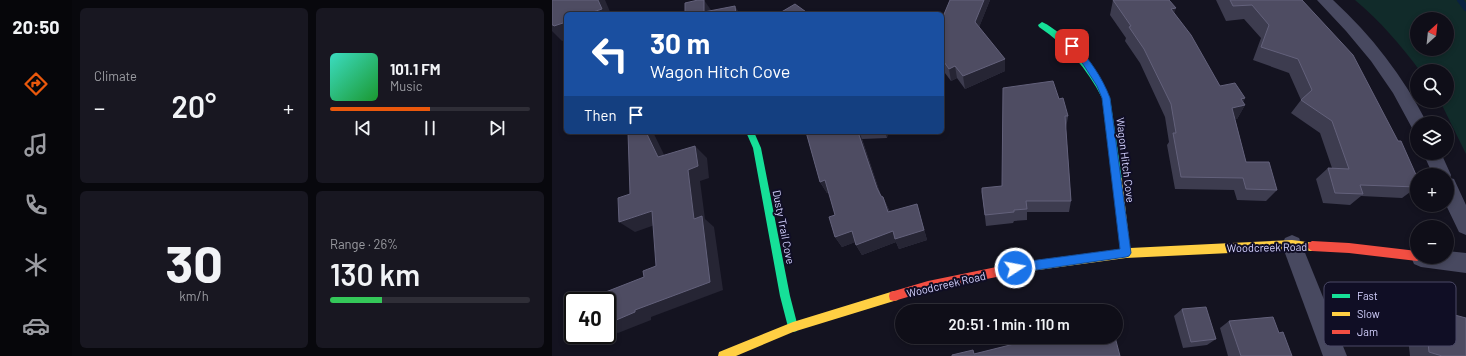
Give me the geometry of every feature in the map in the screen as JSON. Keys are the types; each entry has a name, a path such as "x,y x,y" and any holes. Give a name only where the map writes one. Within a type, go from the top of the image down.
{"street":[{"path":"1324,0 1357,33 1376,55 1415,116"},
{"name":"Wagon Hitch Cove","path":"1042,25 1062,38 1084,59 1101,85 1106,98 1126,253"},
{"name":"Dusty Trail Cove","path":"751,134 756,148 792,327"},
{"path":"1454,200 1466,226"},
{"path":"1292,245 1324,328"},
{"name":"Woodcreek Road","path":"723,356 792,327 928,286 1030,265 1126,253 1292,245 1349,248 1410,255"},
{"path":"1454,261 1466,263"},
{"path":"1331,346 1335,356"}],"green space":[{"path":"1355,0 1466,0 1466,154 1454,130 1454,116 1447,116 1443,108 1454,108 1454,64 1414,64 1373,16"}],"building":[{"path":"552,0 598,0 602,9 593,12 564,12 564,23 554,26 552,25"},
{"path":"704,0 704,12 685,12 685,3"},
{"path":"950,0 984,0 975,22 1005,59 963,76 955,66 949,69 944,62 944,14"},
{"path":"1113,0 1169,0 1176,8 1171,9 1191,35 1220,86 1235,83 1245,98 1241,99 1245,105 1232,108 1246,162 1269,162 1277,190 1246,189 1243,178 1181,177 1173,133 1176,133 1171,104 1144,49 1129,27 1131,26"},
{"path":"1230,0 1302,0 1353,55 1398,141 1401,141 1413,168 1410,168 1410,187 1360,185 1363,194 1335,193 1328,168 1349,169 1332,121 1301,100 1312,90 1298,59 1261,47 1269,25 1252,5 1233,6"},
{"path":"795,4 806,12 781,12"},
{"path":"735,6 736,12 704,12"},
{"path":"1053,81 1059,99 1063,98 1068,116 1065,116 1071,201 1026,201 1027,209 985,215 982,188 1002,186 1003,88"},
{"path":"628,134 647,134 658,157 695,146 698,166 688,170 694,219 702,216 710,282 635,310 635,312 616,320 616,292 606,292 644,277 643,271 656,266 652,211 619,222 618,198 630,194"},
{"path":"807,134 859,134 877,188 883,197 888,212 917,204 924,230 895,239 893,231 856,245 852,231 835,237 829,217 835,215 825,180 820,182"},
{"path":"1206,307 1216,339 1191,342 1182,309"},
{"path":"1456,315 1466,318 1466,356 1442,356 1429,352 1428,346 1456,346"},
{"path":"1273,317 1279,333 1283,332 1292,356 1241,356 1229,321"},
{"path":"1014,344 1117,344 1120,356 952,356 973,350 974,354"}],"waterway":[{"path":"1460,0 1466,8"}],"traffic: fast":[{"path":"1042,25 1053,32 1080,57 1094,76 1106,98 1117,179"},
{"path":"751,134 757,148 785,296 793,327"}],"traffic: slow":[{"path":"1117,179 1126,253"},
{"path":"1016,268 1126,253 1292,245 1312,246"},
{"path":"723,356 793,327 894,296"}],"traffic: jam":[{"path":"1312,246 1349,248 1410,255"},
{"path":"894,296 928,286 1016,268"}],"route":[{"path":"1015,268 1126,253 1106,98 1101,85 1084,59 1072,46"}]}
